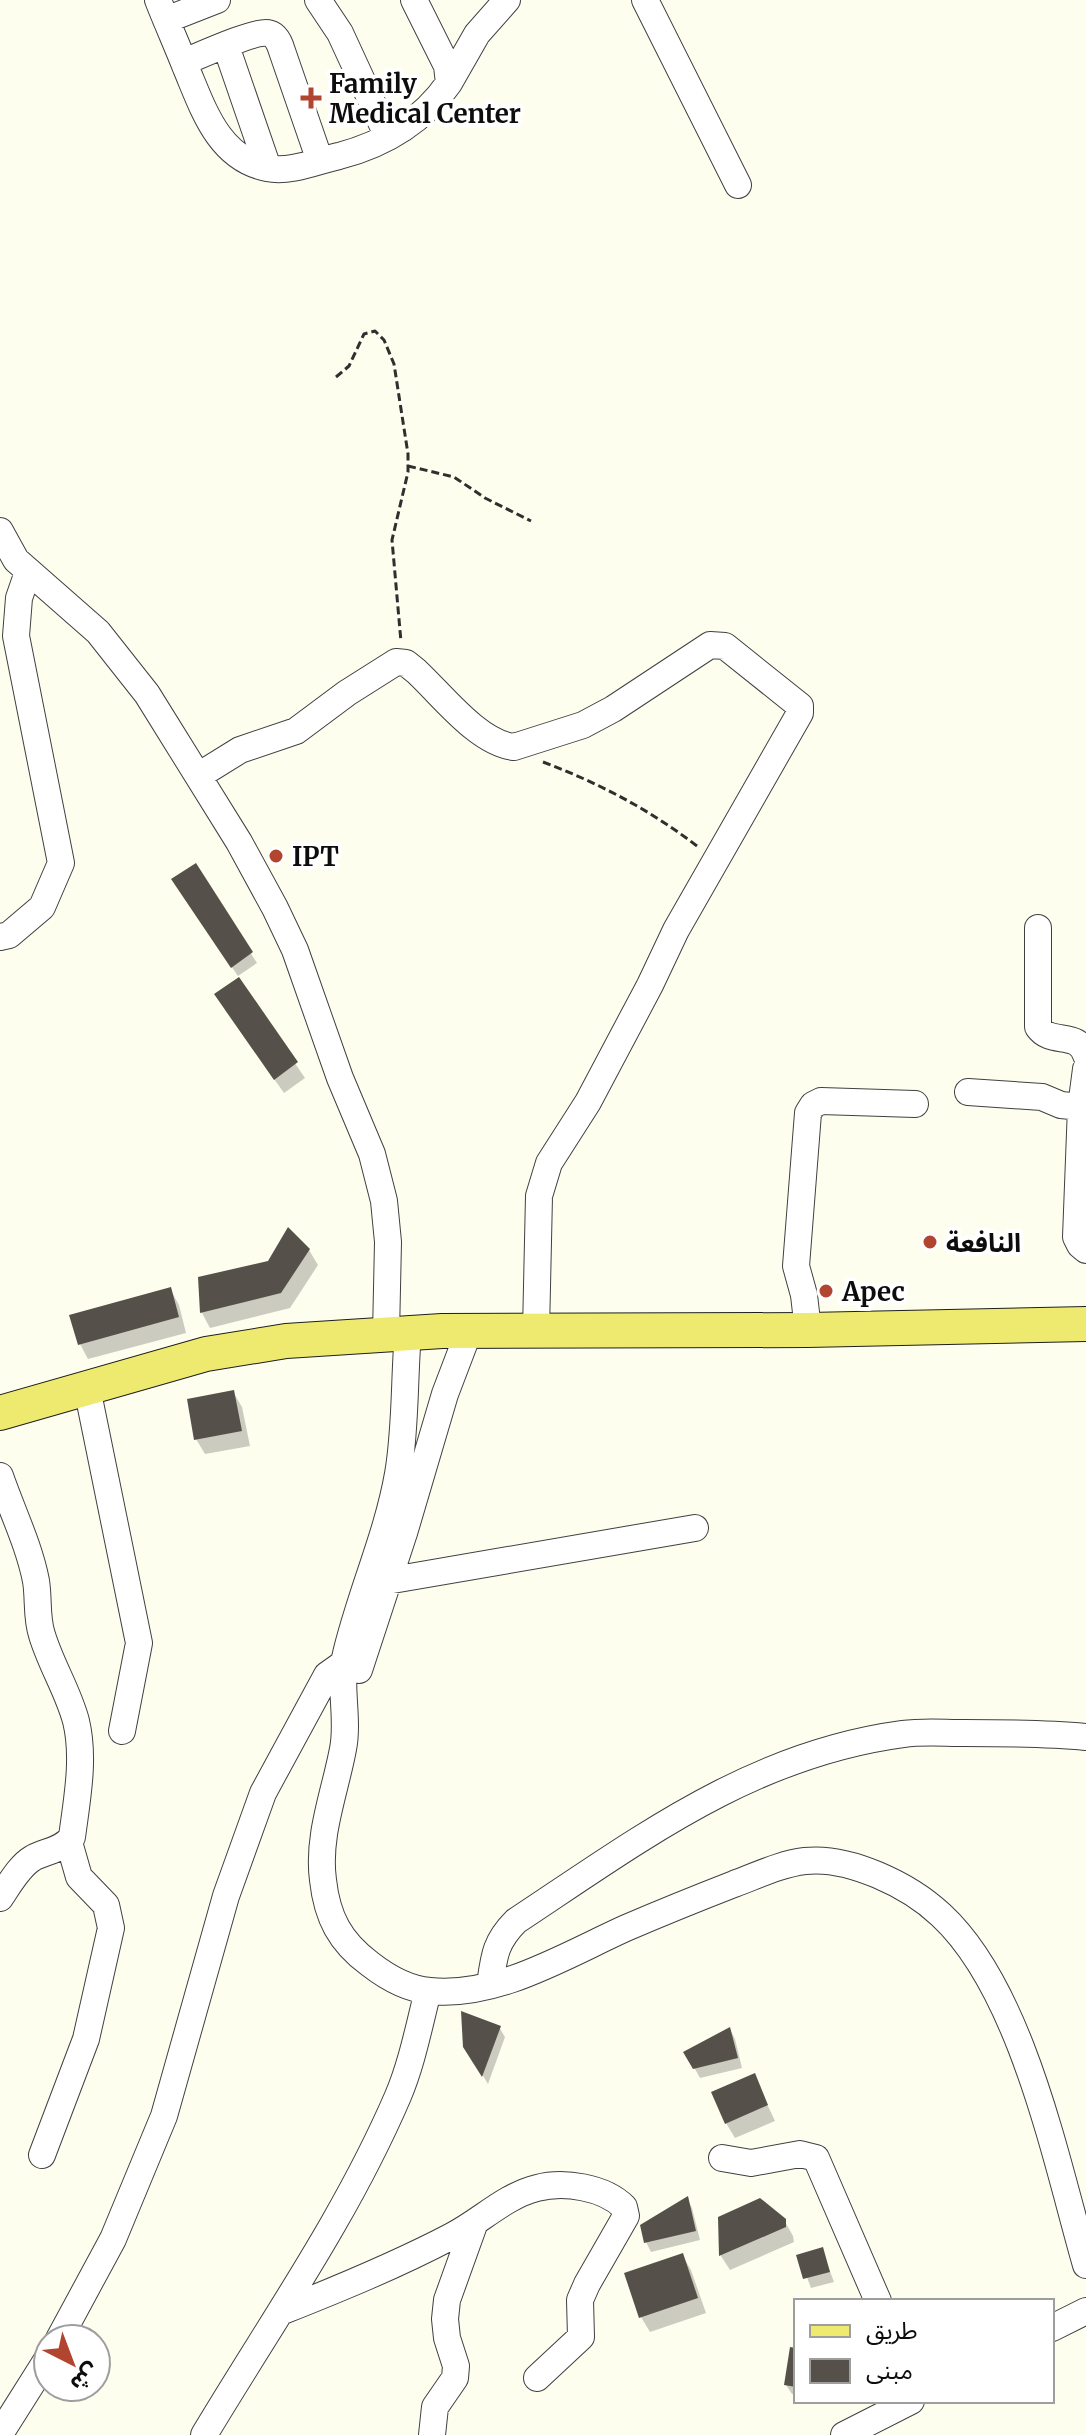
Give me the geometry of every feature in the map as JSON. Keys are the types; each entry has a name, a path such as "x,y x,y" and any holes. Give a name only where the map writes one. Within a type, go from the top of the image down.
{"main road":[{"path":"0,1413 217,1352 286,1341 469,1331 808,1330 1086,1324"}],"street":[{"path":"217,0 162,10 211,126 227,147 247,160 268,168 293,168 357,151 420,118 434,105 449,83 477,34 507,0"},
{"path":"318,0 340,33 388,137"},
{"path":"414,0 447,66 449,83"},
{"path":"645,0 738,185"},
{"path":"184,62 266,32 279,41 320,161"},
{"path":"226,46 268,168"},
{"path":"0,531 16,560 79,614 120,657 153,703 267,892 295,950 340,1078 372,1154 384,1201 397,1333 398,1473 394,1530"},
{"path":"0,937 9,935 42,907 61,863 16,636 19,598 28,572"},
{"path":"198,776 240,750 296,731 396,662 406,663 416,671 485,736 514,747 583,725 613,709 710,645 725,646 796,701 801,710 770,770 676,930 602,1075 543,1176 539,1196 536,1331"},
{"path":"1038,928 1038,1027 1048,1036 1076,1040 1083,1045 1086,1055"},
{"path":"1086,1069 1081,1107 1076,1237 1086,1250"},
{"path":"968,1092 1042,1097 1061,1105 1081,1107"},
{"path":"808,1330 804,1295 796,1266 808,1113 813,1105 821,1101 915,1104"},
{"path":"469,1331 394,1530 352,1665 346,1699 344,1748 327,1817 322,1858 327,1906 336,1929 352,1950 401,1984 428,1991 457,1991 523,1975 699,1898 790,1865 821,1861 891,1881 917,1896 953,1928 967,1944 1003,2002 1031,2077 1086,2265"},
{"path":"87,1388 139,1643 122,1731"},
{"path":"0,1476 36,1582 42,1635 76,1723 80,1744 72,1837 69,1842 31,1859 0,1898"},
{"path":"377,1583 695,1528"},
{"path":"68,2323 113,2239 164,2116 226,1896 263,1793 319,1685 335,1667 352,1665"},
{"path":"490,1985 498,1944 516,1921 657,1827 727,1788 778,1766 821,1751 906,1733 1015,1733 1086,1737"},
{"path":"42,2155 86,2039 111,1928 106,1905 79,1877 69,1842"},
{"path":"204,2435 283,2311 340,2212 399,2095 428,1991"},
{"path":"722,2158 751,2163 800,2154 816,2158 877,2299"},
{"path":"283,2311 375,2275 475,2222 512,2196 559,2184 612,2198 627,2213 580,2300 581,2337 537,2378"},
{"path":"432,2435 435,2407 455,2378 456,2366 446,2329 447,2300 475,2222"},
{"path":"1054,2327 1086,2311"},
{"path":"0,2434 32,2383"},
{"path":"844,2435 907,2403"}],"path":[{"path":"336,377 349,366 364,334 375,331 384,340 394,364 408,466 392,540 401,638 400,662"},
{"path":"408,466 454,477 485,498 531,521"},
{"path":"514,747 579,775 667,822 716,860"}],"building":[{"path":"196,863 253,952 231,968 171,879"},
{"path":"239,977 298,1062 274,1080 214,994"},
{"path":"288,1227 310,1249 281,1293 200,1313 198,1277 268,1261"},
{"path":"171,1287 179,1317 78,1345 69,1315"},
{"path":"234,1390 242,1431 194,1440 187,1399"},
{"path":"461,2011 501,2026 482,2077 463,2047"},
{"path":"730,2027 738,2058 693,2069 683,2052"},
{"path":"755,2073 768,2105 725,2124 711,2092"},
{"path":"688,2196 696,2231 644,2243 640,2225"},
{"path":"760,2198 786,2219 786,2227 719,2256 718,2217"},
{"path":"823,2247 830,2272 803,2279 796,2255"},
{"path":"683,2253 698,2298 639,2318 624,2273"},
{"path":"790,2347 794,2348 794,2387 784,2385"}],"place":[{"name":"Family Medical Center","path":"311,98"},
{"name":"IPT","path":"276,856"},
{"name":"النافعة","path":"930,1242"},
{"name":"Apec","path":"826,1291"}]}
